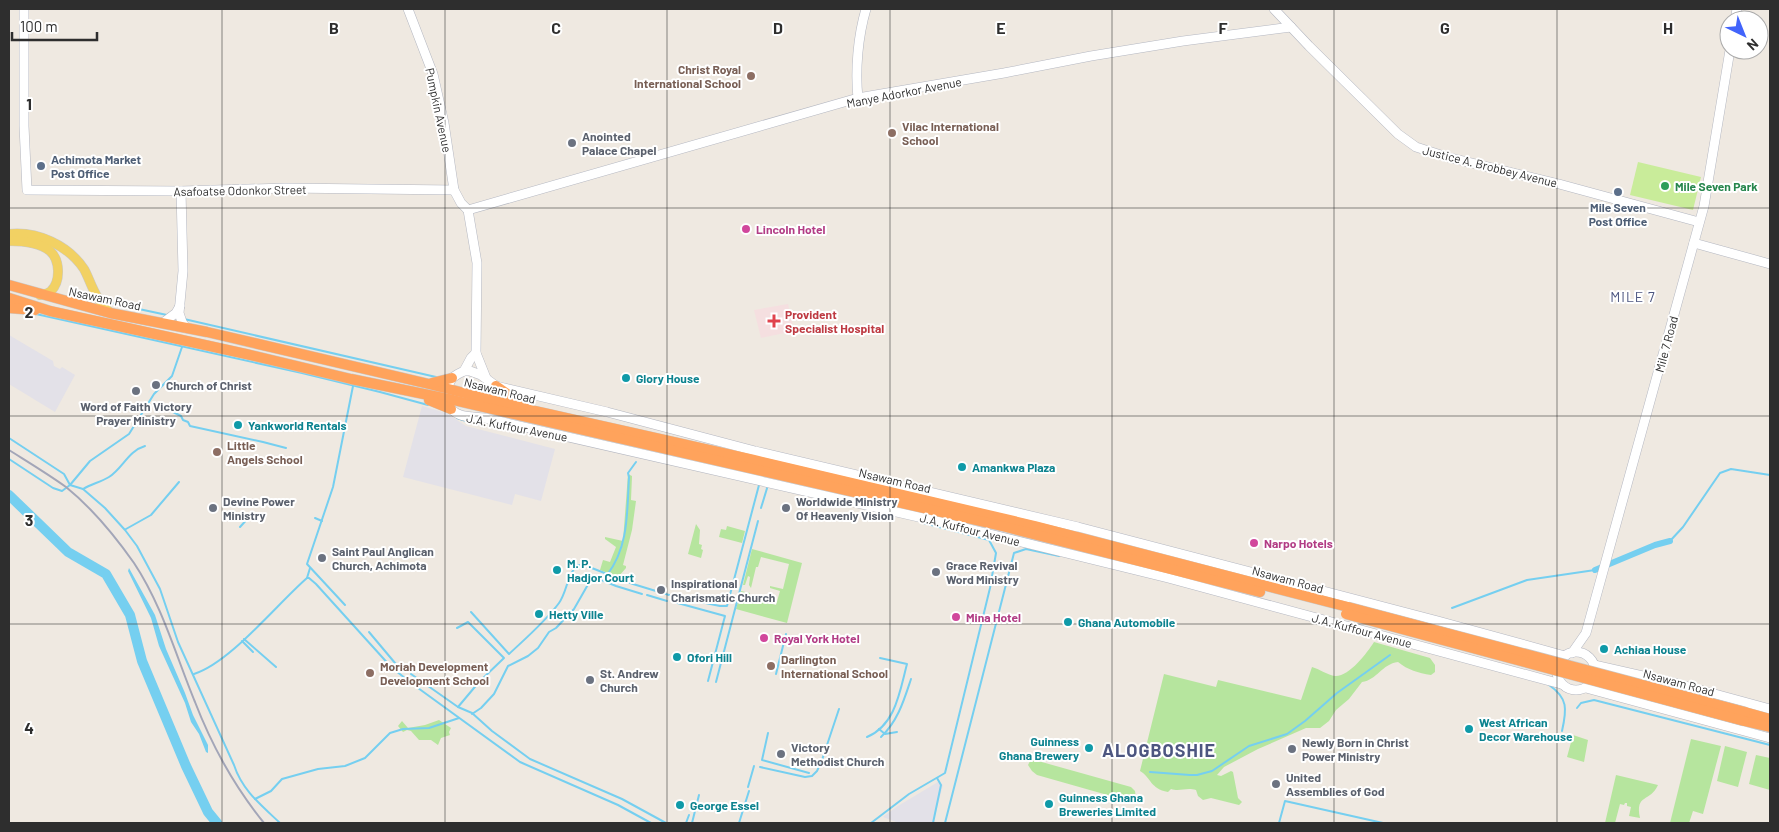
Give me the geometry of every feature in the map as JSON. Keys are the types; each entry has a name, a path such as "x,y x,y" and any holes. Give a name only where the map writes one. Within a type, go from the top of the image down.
{"highway":[{"name":"Nsawam Road","path":"9,285 110,313 164,322 429,384 446,393 1347,611"},
{"name":"Nsawam Road","path":"9,298 50,311 388,387 446,393 535,411 1035,526 1347,611 1573,676 1745,716 1770,718"},
{"path":"9,308 50,311"},
{"path":"429,384 452,378"},
{"path":"496,386 535,411"},
{"path":"388,387 451,409"},
{"name":"Nsawam Road","path":"1745,716 1770,728"}],"main road":[{"path":"9,234 25,234 44,239 70,253 84,270 97,297 110,313"},
{"path":"9,241 34,244 47,249 54,256 58,264 56,284 50,292 40,295"}],"street":[{"name":"Asafoatse Odonkor Street","path":"24,9 24,126 27,190 181,191 285,188 454,190"},
{"name":"Pumpkin Avenue","path":"408,9 433,74 444,123 454,190 461,203 468,210"},
{"path":"858,98 859,39 866,9"},
{"name":"Justice A. Brobbey Avenue","path":"1274,9 1398,134 1416,148 1699,222"},
{"name":"Manye Adorkor Avenue","path":"468,210 858,98 1098,54 1290,27"},
{"name":"Mile 7 Road","path":"1586,634 1704,206 1728,60"},
{"path":"181,191 183,271 180,305 181,317 186,328"},
{"path":"468,210 477,262 476,353 486,378"},
{"path":"1694,243 1770,264"},
{"path":"164,322 176,312 180,305"},
{"path":"446,393 452,378 464,371 476,353"},
{"path":"464,371 476,372 496,386 1078,527 1568,654 1581,652 1588,656 1594,665 1595,674 1592,682 1586,688"},
{"name":"J.A. Kuffour Avenue","path":"446,393 451,409 455,413 466,417 485,418 949,524 1170,579 1561,684"},
{"path":"1586,634 1558,664 1557,674 1561,684 1565,687 1574,690 1586,688 1770,738"},
{"path":"1586,634 1588,656"},
{"path":"1594,665 1678,684 1770,709"}],"shaded area":[{"name":"Provident Specialist Hospital","path":"788,304 794,331 761,338 754,310"},
{"path":"9,335 53,361 54,366 60,369 62,367 75,375 55,412 9,384"},
{"path":"422,406 446,413 466,426 555,449 541,501 515,494 512,505 403,477"},
{"path":"938,782 943,785 933,823 899,823 883,817 898,806"}],"green space":[{"name":"Mile Seven Park","path":"1638,162 1701,177 1693,210 1630,195"},
{"path":"628,474 632,476 631,500 636,501 632,530 623,565 626,568 618,577 600,570 603,560 610,562 616,547 605,537 623,541"},
{"path":"696,524 700,530 699,544 702,545 701,549 703,550 701,558 688,554"},
{"path":"727,526 745,531 742,543 719,537 721,529 726,530"},
{"path":"752,549 802,563 787,623 736,609 741,591 750,593 749,598 776,605 780,591 770,588 770,586 783,589 789,564 761,557 758,567 756,567 751,588 749,585 750,577 748,576 745,585 743,585"},
{"path":"1374,642 1430,658 1435,665 1435,672 1431,675 1426,674 1409,669 1398,662 1392,663 1372,678 1362,682 1349,699 1336,710 1329,721 1320,728 1306,728 1258,749 1224,767 1217,775 1221,776 1231,771 1233,772 1238,798 1242,802 1239,805 1211,798 1203,800 1198,796 1196,790 1192,789 1171,789 1168,792 1162,790 1154,786 1140,771 1164,674 1216,687 1218,680 1301,700 1312,667 1335,676 1346,673 1357,664"},
{"path":"439,720 451,728 450,735 441,738 438,745 431,740 419,740 411,731 403,732 398,726 402,721 408,728"},
{"path":"1573,735 1588,740 1584,762 1567,757"},
{"path":"1691,739 1721,746 1703,814 1693,811 1689,823 1670,823"},
{"path":"1725,746 1747,752 1738,787 1717,781"},
{"path":"1756,755 1770,758 1770,790 1749,784"},
{"path":"1031,759 1131,787 1135,791 1136,799 1132,802 1037,775 1028,765"},
{"path":"1616,775 1658,785 1655,791 1641,801 1640,818 1629,816 1631,807 1625,803 1624,805 1620,804 1615,823 1605,823"}],"water":[{"path":"129,568 155,615 166,649 193,715 208,745 208,753 191,722 185,703 159,646 151,618 128,571"}],"waterway":[{"path":"106,302 167,315"},
{"path":"36,314 302,373 428,405"},
{"path":"184,319 436,377"},
{"path":"9,438 64,474 70,485 90,461 129,434 154,394 172,376 182,347"},
{"path":"345,605 307,564 333,487 353,386"},
{"path":"173,412 181,416 190,426 286,448"},
{"path":"457,418 469,422 474,421"},
{"path":"83,489 109,477 134,452 145,446"},
{"path":"9,459 53,488 62,491 70,485 83,489 105,508 137,546 160,589 178,642 237,774 253,797 280,823"},
{"path":"607,575 614,564 623,541 627,516 628,473 636,462"},
{"path":"1670,541 1683,527 1720,473 1731,469 1770,475"},
{"path":"126,529 151,515 179,482"},
{"path":"676,597 727,606 759,485"},
{"path":"761,508 768,485"},
{"path":"9,495 68,552 106,574 130,615 142,661 186,766 208,812 217,823"},
{"path":"240,527 250,516 256,521"},
{"path":"315,518 322,521"},
{"path":"716,682 758,521"},
{"path":"871,823 909,794 945,773 990,588 996,553 989,540 920,522"},
{"path":"1595,570 1655,545 1670,541"},
{"path":"945,823 1014,553 1026,549 1059,556"},
{"path":"471,612 509,654 554,610 564,594 571,574 577,565 584,565 633,584 669,595"},
{"path":"194,674 208,668 223,658 253,632 307,578 310,568"},
{"path":"1452,608 1527,580 1595,570"},
{"path":"307,578 316,584 392,668 520,762 618,805 651,823"},
{"path":"472,714 481,708 494,694 508,666 528,656 538,648 549,632 556,628 574,609 590,581 599,578"},
{"path":"599,579 642,594"},
{"path":"647,595 667,601"},
{"path":"674,602 725,616 708,681"},
{"path":"411,674 458,707 479,682 504,658 468,622 457,628"},
{"path":"369,632 395,663 406,671"},
{"path":"776,674 786,634"},
{"path":"244,639 276,667"},
{"path":"242,641 253,652"},
{"path":"1150,772 1197,775 1212,771 1249,746 1287,734 1337,693 1390,655"},
{"path":"867,737 877,731 891,715 899,695 907,664 880,658"},
{"path":"881,737 896,717 911,679"},
{"path":"1549,685 1560,695 1565,705 1562,731"},
{"path":"1577,708 1581,703 1594,700 1770,745"},
{"path":"458,707 472,713 492,731 530,759 622,799 666,823"},
{"path":"760,767 805,777 812,776 817,771 822,760 839,709"},
{"path":"255,799 271,791 282,779 318,769 345,766 365,758 390,733 403,729 429,728 459,718"},
{"path":"879,729 885,734 897,732"},
{"path":"768,733 762,760 809,773"},
{"path":"748,787 754,766"},
{"path":"933,823 941,785 937,778"},
{"path":"739,823 749,791"},
{"path":"692,823 699,795"},
{"path":"1279,823 1285,801 1383,823"},
{"path":"686,823 689,815"}],"railway":[{"path":"9,450 52,477 76,495 103,523 134,563 161,613 216,750 233,780 264,823"}],"place":[{"name":"Christ Royal International School","path":"751,76"},
{"name":"Vilac International School","path":"892,133"},
{"name":"Anointed Palace Chapel","path":"572,143"},
{"name":"Achimota Market Post Office","path":"41,166"},
{"name":"Mile Seven Park","path":"1665,186"},
{"name":"Mile Seven Post Office","path":"1618,192"},
{"name":"Lincoln Hotel","path":"746,229"},
{"name":"Provident Specialist Hospital","path":"774,321"},
{"name":"Glory House","path":"626,378"},
{"name":"Church of Christ","path":"156,385"},
{"name":"Word of Faith Victory Prayer Ministry","path":"136,391"},
{"name":"Yankworld Rentals","path":"238,425"},
{"name":"Little Angels School","path":"217,452"},
{"name":"Amankwa Plaza","path":"962,467"},
{"name":"Devine Power Ministry","path":"213,508"},
{"name":"Worldwide Ministry Of Heavenly Vision","path":"786,508"},
{"name":"Narpo Hotels","path":"1254,543"},
{"name":"Saint Paul Anglican Church, Achimota","path":"322,558"},
{"name":"M. P. Hadjor Court","path":"557,570"},
{"name":"Grace Revival Word Ministry","path":"936,572"},
{"name":"Inspirational Charismatic Church","path":"661,590"},
{"name":"Hetty Ville","path":"539,614"},
{"name":"Mina Hotel","path":"956,617"},
{"name":"Ghana Automobile","path":"1068,622"},
{"name":"Royal York Hotel","path":"764,638"},
{"name":"Achiaa House","path":"1604,649"},
{"name":"Ofori Hill","path":"677,657"},
{"name":"Darlington International School","path":"771,666"},
{"name":"Moriah Development Development School","path":"370,673"},
{"name":"St. Andrew Church","path":"590,680"},
{"name":"West African Decor Warehouse","path":"1469,729"},
{"name":"Guinness Ghana Brewery","path":"1089,748"},
{"name":"Newly Born in Christ Power Ministry","path":"1292,749"},
{"name":"Victory Methodist Church","path":"781,754"},
{"name":"United Assemblies of God","path":"1276,784"},
{"name":"Guinness Ghana Breweries Limited","path":"1049,804"},
{"name":"George Essel","path":"680,805"}],"district":[{"name":"MILE 7","path":"1633,296"},
{"name":"ALOGBOSHIE","path":"1159,750"}]}
